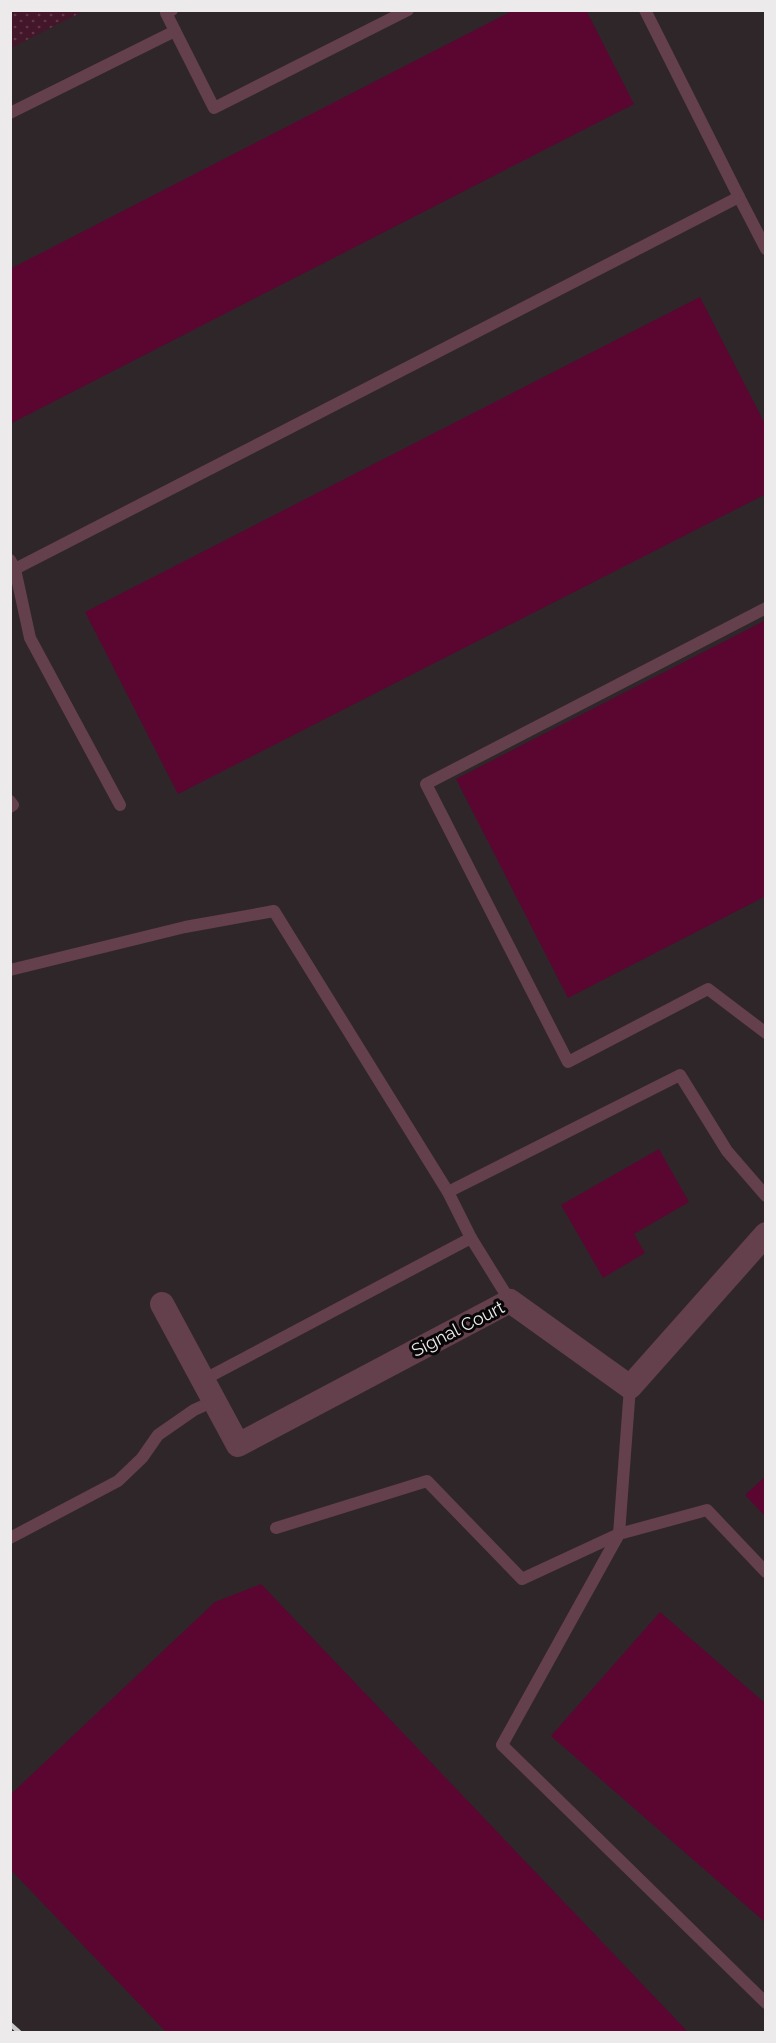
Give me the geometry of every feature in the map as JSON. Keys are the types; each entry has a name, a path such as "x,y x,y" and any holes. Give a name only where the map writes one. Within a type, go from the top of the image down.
{"street":[{"path":"630,1387 765,1234"},
{"name":"Signal Court","path":"162,1304 238,1445 510,1301 630,1387"}],"lane":[{"path":"172,10 166,13 214,108 408,10"},
{"path":"645,10 765,249"},
{"path":"10,113 175,31"},
{"path":"120,805 30,638 13,564 739,197"},
{"path":"765,608 426,784 568,1062 708,989 765,1034"},
{"path":"10,801 13,806 10,807"},
{"path":"10,970 185,927 274,911 448,1192 471,1238 510,1301"},
{"path":"448,1192 680,1075 727,1150 765,1196"},
{"path":"10,1538 118,1481 142,1458 158,1435 194,1410 209,1391 471,1238"},
{"path":"630,1387 619,1534 502,1745 765,2003"},
{"path":"276,1528 427,1481 522,1579 619,1534 707,1510 765,1572"}],"shaded area":[{"path":"11,10 84,10 84,11 11,48"},
{"path":"11,11 765,11 765,2032 11,2032"}],"building":[{"path":"514,10 586,10 634,104 10,424 10,269"},
{"path":"700,297 766,426 766,494 178,794 85,612"},
{"path":"766,620 766,896 568,998 456,779"},
{"path":"659,1149 689,1202 634,1234 645,1253 603,1278 561,1205"},
{"path":"766,1476 766,1517 745,1495"},
{"path":"261,1584 688,2032 166,2032 10,1869 10,1795 215,1602"},
{"path":"660,1612 766,1704 766,1923 551,1736"}],"railway":[{"path":"10,2024 19,2032"}]}
